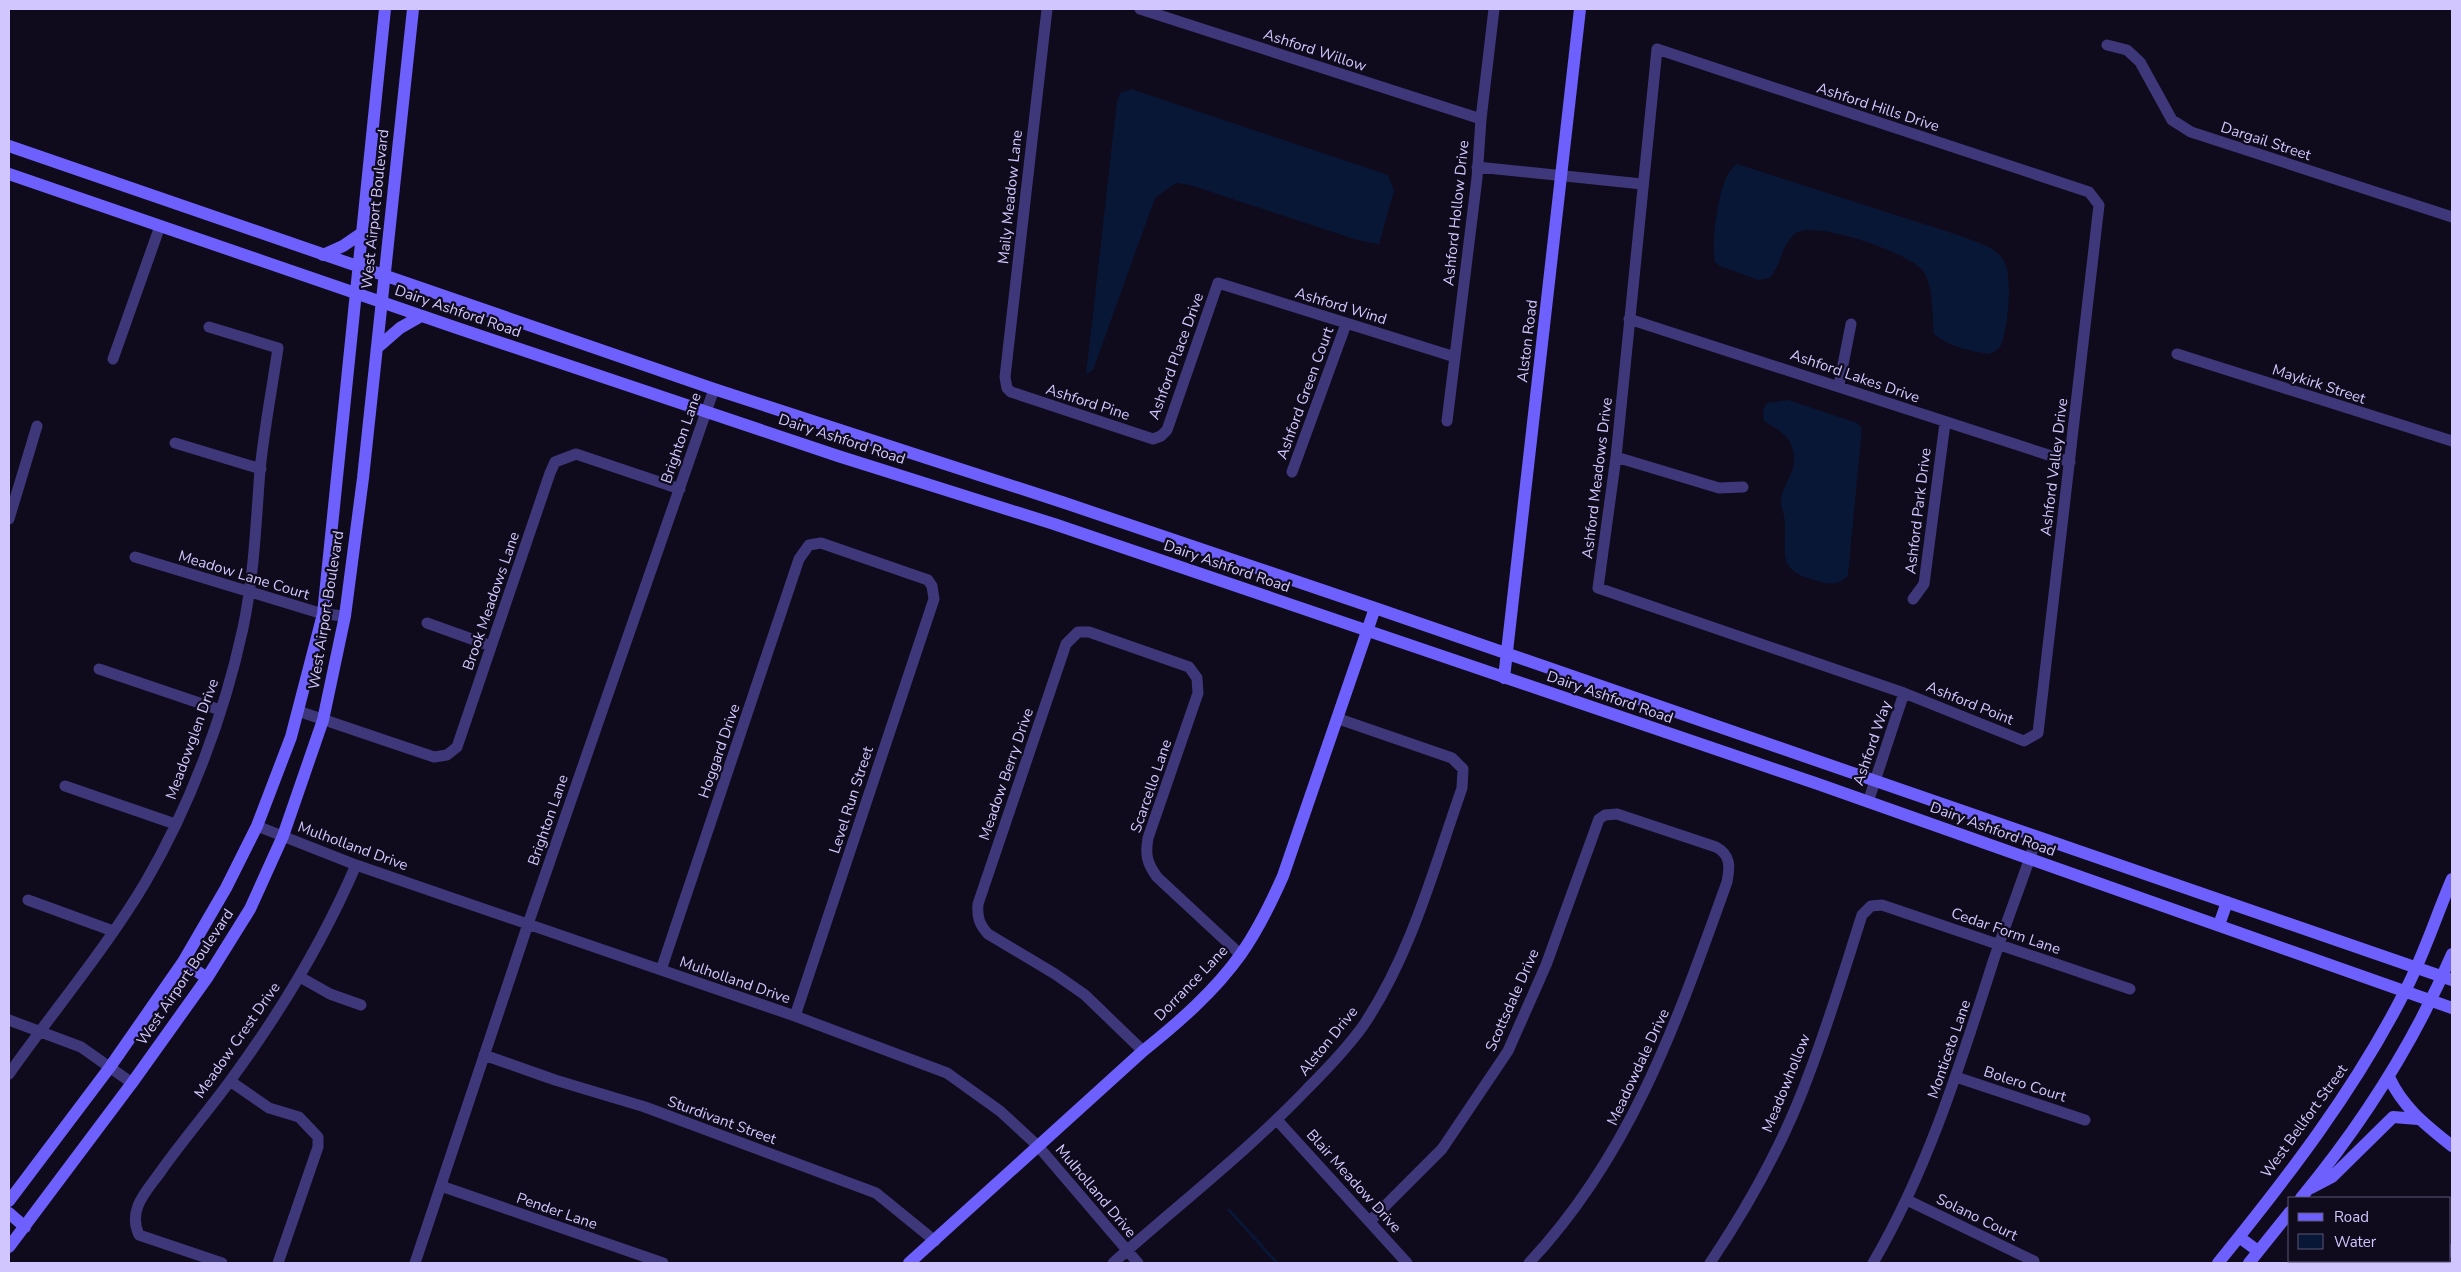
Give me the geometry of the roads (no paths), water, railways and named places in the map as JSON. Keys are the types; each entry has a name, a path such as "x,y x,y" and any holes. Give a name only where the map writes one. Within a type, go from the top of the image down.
{"main road":[{"name":"West Airport Boulevard","path":"9,1201 110,1066 183,962 226,888 256,826 279,772 298,711 323,614 385,9"},
{"name":"West Airport Boulevard","path":"9,1247 132,1083 207,978 250,909 283,836 323,720 345,616 377,348 413,9"},
{"name":"Alston Road","path":"1504,678 1580,9"},
{"name":"Dairy Ashford Road","path":"9,146 714,389 1062,502 1507,653 2447,978"},
{"name":"Dairy Ashford Road","path":"9,174 706,412 1054,524 1368,631 1868,802 2452,1008"},
{"path":"323,255 343,246 362,233"},
{"path":"377,348 400,328 421,316"},
{"path":"1054,524 1062,502"},
{"name":"Dorrance Lane","path":"909,1263 1143,1051 1172,1028 1216,984 1241,955 1270,906 1284,876 1339,719 1375,608"},
{"name":"West Bellfort Street","path":"2218,1263 2322,1128 2364,1065 2405,991 2452,879"},
{"path":"2219,925 2227,902"},
{"path":"2305,1194 2390,1078 2431,1001 2447,978 2452,954"},
{"path":"183,962 207,978"},
{"path":"2390,1078 2397,1094 2418,1119 2452,1146"},
{"path":"2305,1194 2332,1177 2393,1116 2418,1119"},
{"path":"9,1213 25,1227"},
{"path":"2249,1263 2288,1214"},
{"path":"2239,1237 2258,1251"}],"street":[{"name":"Maily Meadow Lane","path":"1007,388 1006,368 1047,9"},
{"name":"Ashford Willow","path":"1140,9 1481,119"},
{"name":"Ashford Hollow Drive","path":"1448,421 1478,167 1481,119 1494,9"},
{"name":"Dargail Street","path":"2107,45 2127,50 2140,62 2172,120 2191,132 2452,217"},
{"name":"Ashford Meadows Drive","path":"1657,49 1616,457 1598,588 1904,693"},
{"name":"Ashford Hills Drive","path":"1657,49 2089,192"},
{"path":"1478,167 1642,184"},
{"name":"Ashford Valley Drive","path":"2024,741 2038,733 2099,205 2089,192"},
{"path":"113,359 160,226"},
{"name":"Ashford Wind","path":"1218,283 1455,357"},
{"name":"Ashford Place Drive","path":"1160,436 1167,430 1218,283"},
{"name":"Ashford Lakes Drive","path":"1629,319 1839,385 1945,423 2070,462"},
{"name":"Ashford Green Court","path":"1292,472 1346,324"},
{"path":"1839,385 1851,324"},
{"name":"Meadowglen Drive","path":"9,1074 39,1031 81,977 145,883 175,824 200,767 235,663 249,592 261,469 278,348 209,327"},
{"name":"Maykirk Street","path":"2177,354 2452,441"},
{"name":"Ashford Pine","path":"1007,388 1011,392 1153,439 1160,436"},
{"name":"Brighton Lane","path":"415,1263 528,924 714,389"},
{"name":"Ashford Park Drive","path":"1913,599 1924,584 1945,423"},
{"path":"9,519 37,426"},
{"path":"175,443 261,469"},
{"name":"Brook Meadows Lane","path":"323,720 434,757 447,755 458,747 555,462 576,454 680,489"},
{"path":"1616,457 1719,488 1743,487"},
{"name":"Hoggard Drive","path":"661,970 799,559 809,545 821,543 928,580 933,593"},
{"name":"Meadow Lane Court","path":"136,557 323,614 345,616"},
{"name":"Level Run Street","path":"796,1016 934,599 933,593"},
{"path":"427,623 491,646"},
{"name":"Meadow Berry Drive","path":"1143,1051 1085,995 1056,974 988,934 980,925 977,914 978,904 1066,644 1073,635 1078,632 1089,632 1189,667 1198,678"},
{"path":"99,669 220,710"},
{"name":"Scarcello Lane","path":"1198,678 1198,693 1148,838 1145,853 1147,864 1156,877 1241,955"},
{"name":"Ashford Point","path":"1904,693 2024,741"},
{"name":"Ashford Way","path":"1868,802 1904,693"},
{"path":"298,711 323,720"},
{"name":"Alston Drive","path":"1113,1263 1278,1120 1333,1062 1363,1025 1390,978 1412,932 1462,788 1463,768 1459,762 1452,758 1339,719"},
{"path":"65,786 175,824"},
{"name":"Scottsdale Drive","path":"1370,1221 1442,1149 1508,1051 1546,965 1600,819 1605,815 1617,814 1716,847 1724,852 1729,860"},
{"name":"Mulholland Drive","path":"256,826 356,865 796,1016 947,1073 1000,1111 1038,1146 1138,1263"},
{"name":"Monticeto Lane","path":"1873,1263 1907,1200 1956,1077 2037,837"},
{"name":"Meadowdale Drive","path":"1529,1263 1573,1210 1626,1129 1641,1102 1681,1010 1727,882 1729,860"},
{"name":"Meadow Crest Drive","path":"222,1263 139,1234 135,1226 137,1206 191,1129 230,1081 300,977 338,907 356,865"},
{"path":"28,900 113,931"},
{"name":"Cedar Form Lane","path":"1871,906 1882,905 2130,989"},
{"name":"Meadowhollow","path":"1710,1263 1757,1185 1791,1117 1809,1074 1862,915 1871,906"},
{"path":"300,977 330,994 362,1005"},
{"path":"9,1020 81,1047 132,1083"},
{"name":"Sturdivant Street","path":"484,1055 555,1080 645,1107 876,1193 935,1241"},
{"name":"Bolero Court","path":"1956,1077 2085,1120"},
{"path":"230,1081 270,1108 299,1117 313,1130 318,1138 318,1147 278,1263"},
{"name":"Blair Meadow Drive","path":"1278,1120 1408,1263"},
{"name":"Pender Lane","path":"441,1186 663,1263"},
{"name":"Solano Court","path":"1907,1200 2034,1261"}],"water":[{"path":"1131,89 1388,175 1394,191 1379,244 1357,240 1190,185 1176,183 1155,198 1093,370 1086,375 1117,101 1120,93"},
{"path":"1737,164 1958,235 1996,251 2004,261 2007,269 2009,290 2006,327 2000,347 1989,354 1960,348 1934,334 1931,293 1923,271 1900,256 1862,240 1822,231 1806,230 1796,233 1787,243 1776,268 1769,278 1758,280 1720,266 1715,262 1714,252 1717,209 1725,181 1730,170"},
{"path":"1788,400 1857,423 1862,428 1848,575 1836,583 1825,583 1797,574 1787,563 1785,556 1785,521 1781,501 1793,468 1793,450 1784,435 1764,421 1763,410 1767,403"}],"waterway":[{"path":"1229,1210 1277,1263"}]}
